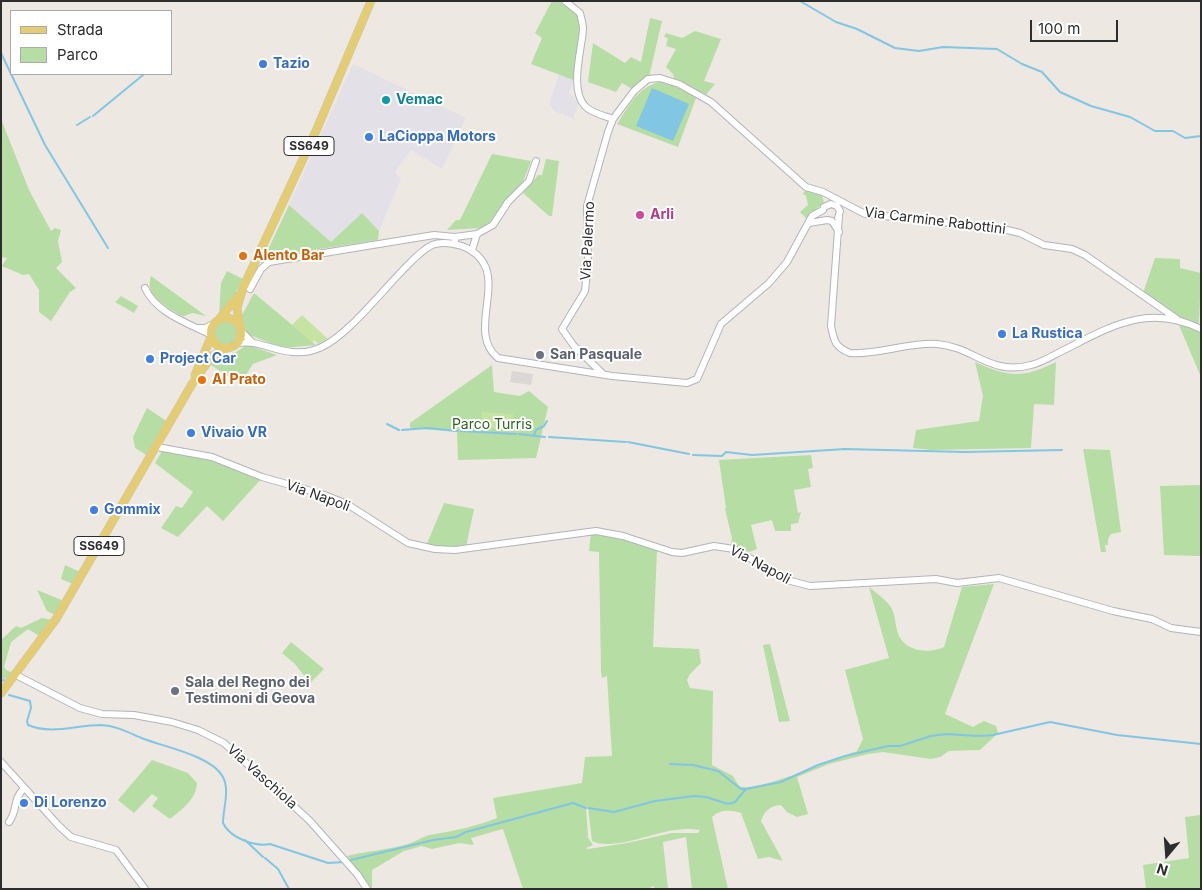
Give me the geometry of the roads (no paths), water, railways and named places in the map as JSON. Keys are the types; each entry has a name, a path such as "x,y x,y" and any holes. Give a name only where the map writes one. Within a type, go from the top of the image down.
{"main road":[{"name":"SS649","path":"1,693 56,619 192,384 213,354 235,344 240,338 237,308 316,131 371,1"},
{"name":"SS649","path":"192,384 217,321 247,288"},
{"path":"217,321 229,318 240,329"},
{"path":"211,336 217,345 227,348"}],"street":[{"path":"565,1 580,14 583,28 577,83 580,100 586,108 614,119"},
{"name":"Via Palermo","path":"602,374 574,346 562,329 585,290 588,263 587,206 598,175 603,147 614,119 639,86 655,78 666,79 711,102 806,187 823,192"},
{"path":"240,329 247,339 274,350 295,352 316,350 328,344 348,327 419,253 437,244 478,234 493,225 505,206 529,181 536,161"},
{"path":"823,192 824,208 829,220 840,233"},
{"name":"Via Carmine Rabottini","path":"823,192 849,207 871,215 998,228 1020,233 1044,245 1072,250 1086,255 1177,319"},
{"path":"247,288 269,262 424,237 455,240 472,250 486,269 488,279 485,335 491,353 506,360 660,382 687,383 695,381 721,324 769,283 787,262 812,216 829,204 835,204 840,215 840,233 832,326 834,342 838,348 850,353 936,344 968,352 1001,368 1020,368 1034,365 1120,323 1149,317 1177,319 1201,328"},
{"path":"809,223 829,220 840,215 849,207"},
{"path":"472,250 478,234"},
{"path":"145,288 154,301 193,327 211,336"},
{"path":"193,327 205,328 217,321"},
{"path":"235,344 248,342 260,345"},
{"name":"Via Napoli","path":"157,447 212,457 262,477 322,494 347,504 408,543 435,550 456,550 582,532 607,532 672,552 682,553 714,546 734,548 787,580 804,586 837,586 936,579 957,583 999,578 1113,611 1152,619 1170,628 1201,632"},
{"name":"Via Vaschiola","path":"16,675 80,708 102,714 134,715 172,722 198,730 224,743 309,820 358,874 367,889"},
{"path":"1,762 71,837 116,850 145,889"},
{"path":"9,822 16,813 16,798 24,788"}],"water":[{"path":"652,88 689,104 673,141 636,126"}],"waterway":[{"path":"800,1 836,22 857,29 895,48 919,51 943,47 997,49 1022,64 1042,72 1060,92 1091,106 1130,117 1155,131 1173,131 1185,138 1201,136"},
{"path":"1,53 10,72"},
{"path":"12,75 45,145 108,248"},
{"path":"93,116 143,75"},
{"path":"77,125 90,117"},
{"path":"534,435 536,430 544,426 547,421"},
{"path":"387,424 399,430"},
{"path":"402,430 427,428 458,431"},
{"path":"461,431 516,434"},
{"path":"519,434 545,437"},
{"path":"549,437 626,442"},
{"path":"628,442 689,454"},
{"path":"693,455 722,456 726,452 752,455 845,449 964,452 1062,450"},
{"path":"9,695 30,701 31,708 27,721 28,725 37,728 55,729 92,725 118,728 199,758 209,763 223,777 226,788 223,823 231,833 250,843 270,844 328,863 345,862"},
{"path":"588,808 614,812 655,801 694,796 706,797 728,804 735,802 746,789 781,782 818,765 845,756 888,746 900,746 931,736 946,734 993,735 1050,722 1117,735 1201,744"},
{"path":"670,764 693,765 718,771 741,789 745,789"},
{"path":"351,860 433,840 456,837 466,832 573,803 586,808"},
{"path":"245,840 263,857"},
{"path":"265,858 278,869 289,889"}],"place":[{"name":"Tazio","path":"263,64"},
{"name":"Vemac","path":"386,100"},
{"name":"LaCioppa Motors","path":"369,137"},
{"name":"Arli","path":"640,215"},
{"name":"Alento Bar","path":"243,256"},
{"name":"La Rustica","path":"1002,334"},
{"name":"San Pasquale","path":"540,355"},
{"name":"Project Car","path":"150,359"},
{"name":"Al Prato","path":"202,380"},
{"name":"Vivaio VR","path":"191,433"},
{"name":"Gommix","path":"94,510"},
{"name":"Sala del Regno dei Testimoni di Geova","path":"175,691"},
{"name":"Di Lorenzo","path":"24,803"}],"park label":[{"name":"Parco Turris","path":"492,425"}]}
